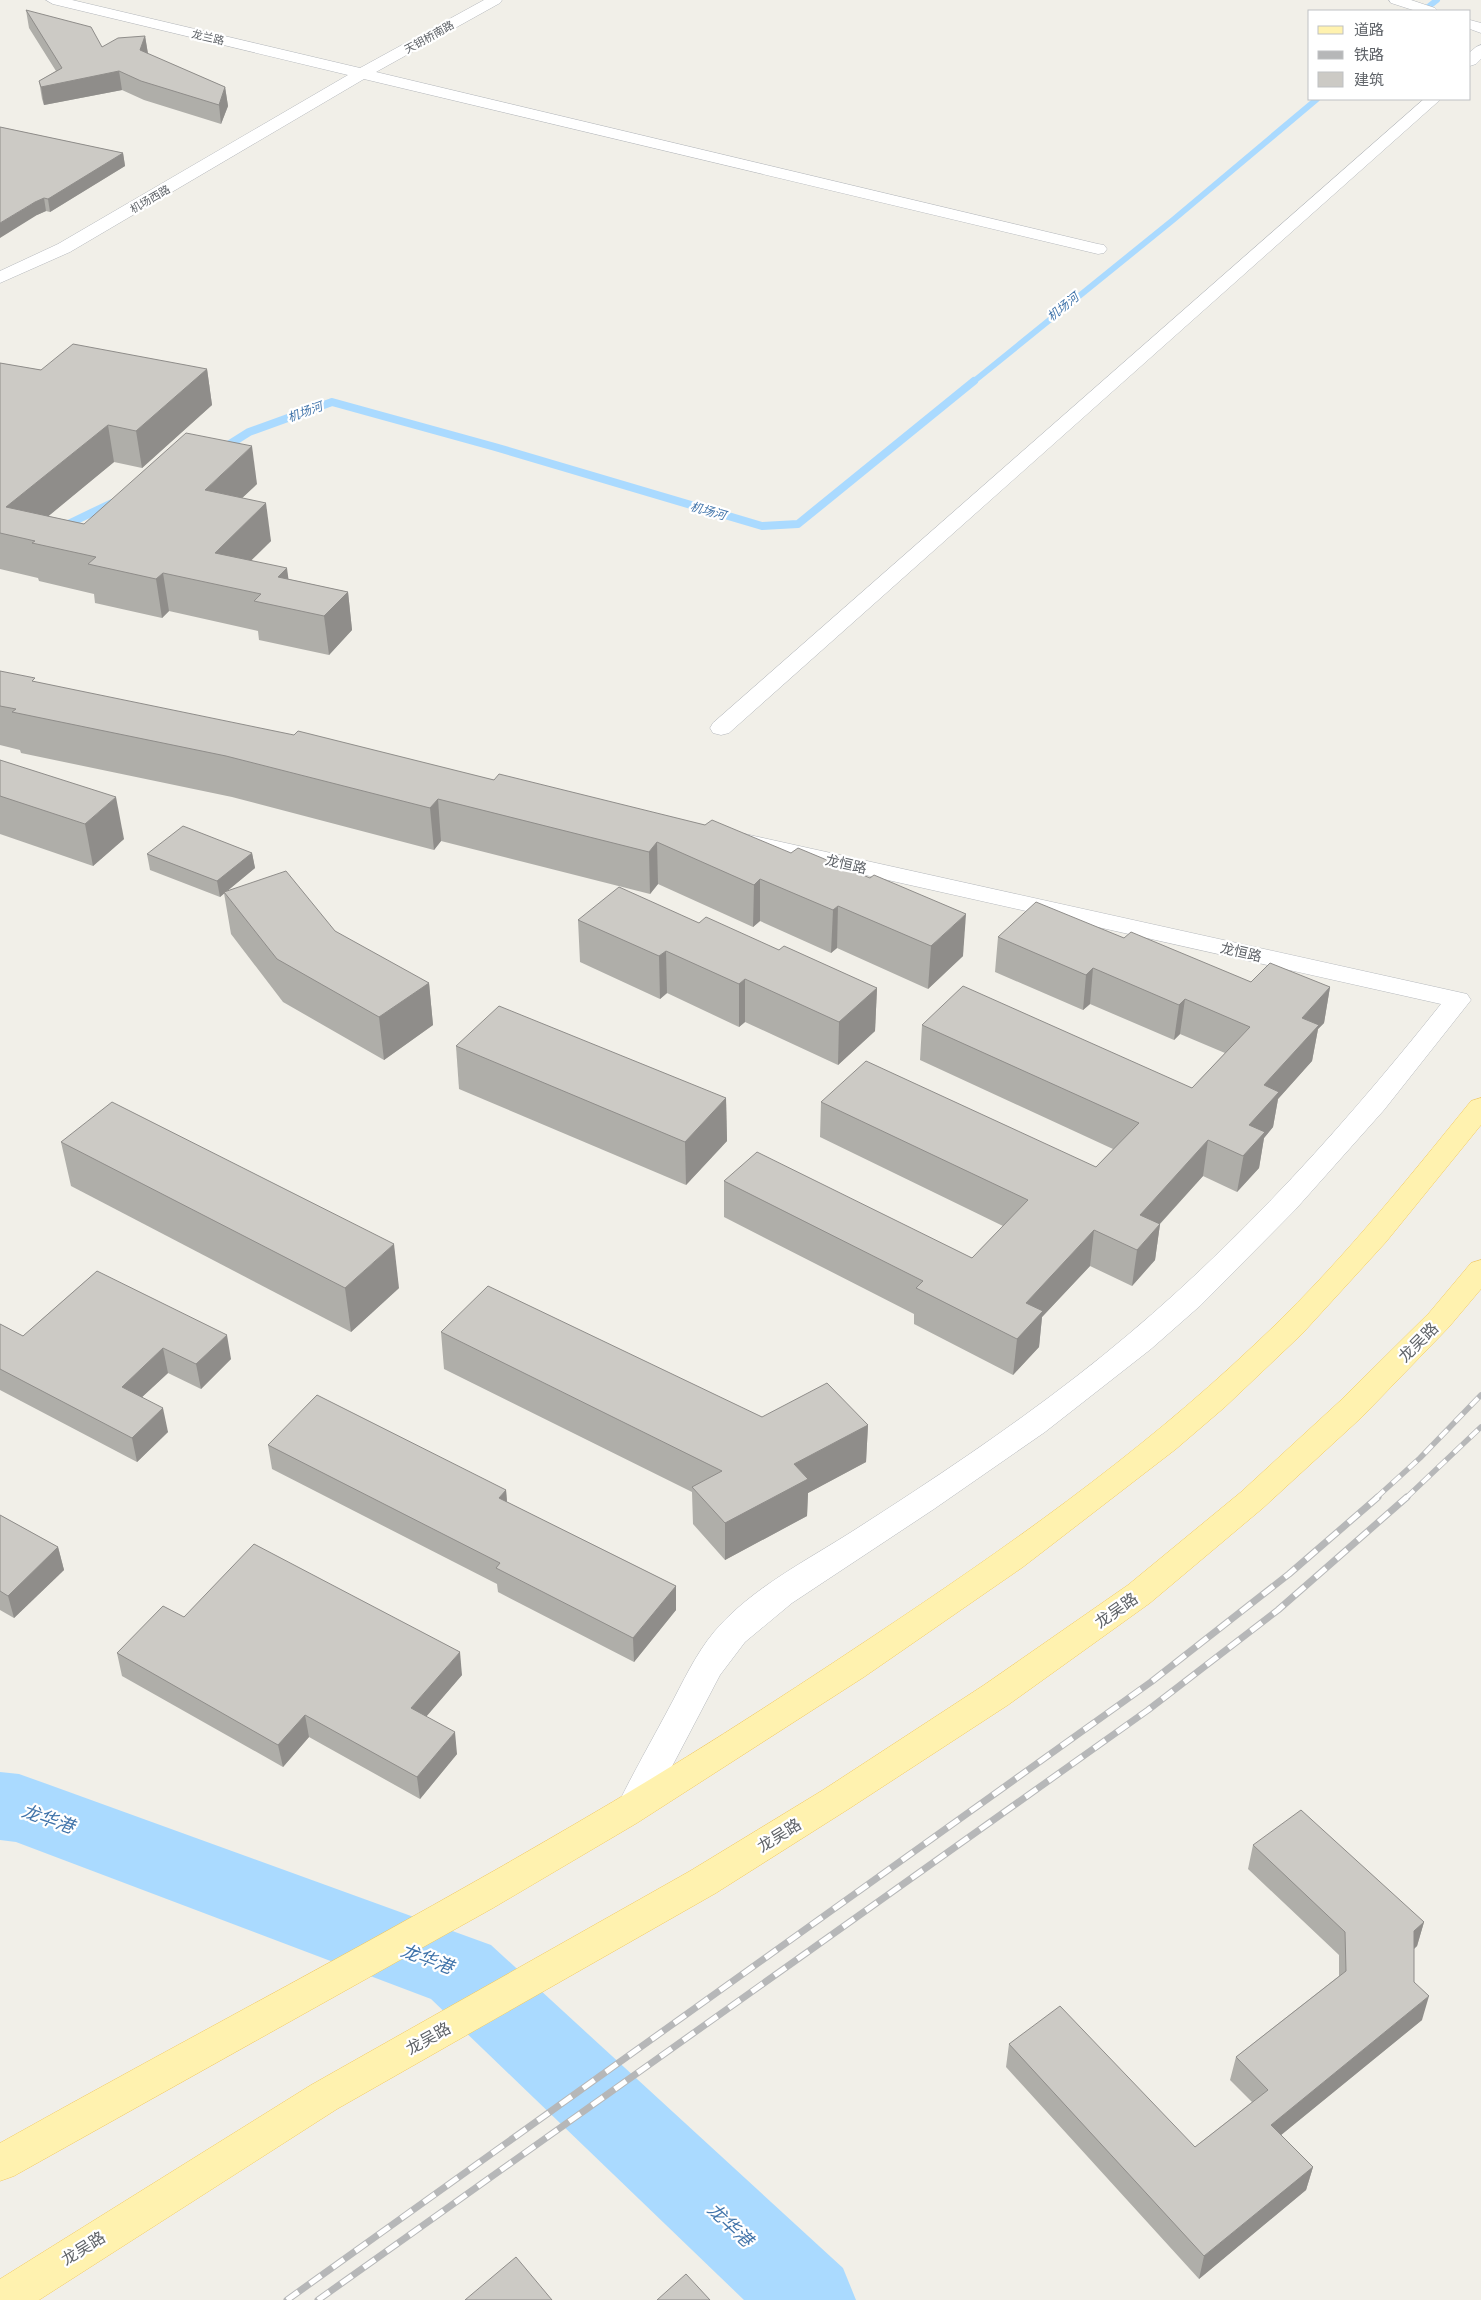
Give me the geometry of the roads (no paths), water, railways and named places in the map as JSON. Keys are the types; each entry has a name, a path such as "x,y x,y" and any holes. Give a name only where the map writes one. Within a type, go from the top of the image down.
{"main road":[{"path":"0,2163 551,1856 765,1725 920,1623 1053,1528 1163,1442 1262,1356 1346,1272 1481,1107"},
{"name":"龙吴路","path":"18,2290 324,2097 703,1882 835,1800 996,1695 1139,1594 1252,1500 1351,1409 1439,1320 1481,1270"}],"street":[{"name":"龙兰路","path":"53,0 1098,249"},
{"name":"天钥桥南路","path":"297,113 363,73 496,0"},
{"path":"1396,0 1424,9"},
{"path":"1471,61 1481,50"},
{"path":"721,728 1432,100"},
{"name":"机场西路","path":"0,278 64,248 297,113"},
{"name":"龙恒路","path":"634,1806 709,1665 732,1634 765,1605 988,1458 1090,1383 1184,1302 1253,1238 1320,1167 1407,1065 1458,1000 719,835"}],"waterway":[{"name":"机场河","path":"1424,10 1437,0"},
{"name":"机场河","path":"973,382 1173,220 1316,100"},
{"name":"机场河","path":"222,449 249,432 332,402 495,447 762,526 798,524 974,381"},
{"name":"机场河","path":"62,527 112,503"},
{"name":"龙华港","path":"0,1806 19,1808 461,1972 810,2300"}],"railway":[{"path":"1376,1498 1420,1458 1481,1395"},
{"path":"1406,1498 1481,1427"},
{"path":"287,2300 1151,1682 1289,1574 1378,1497"},
{"path":"318,2300 1148,1710 1278,1610 1407,1497"}]}
